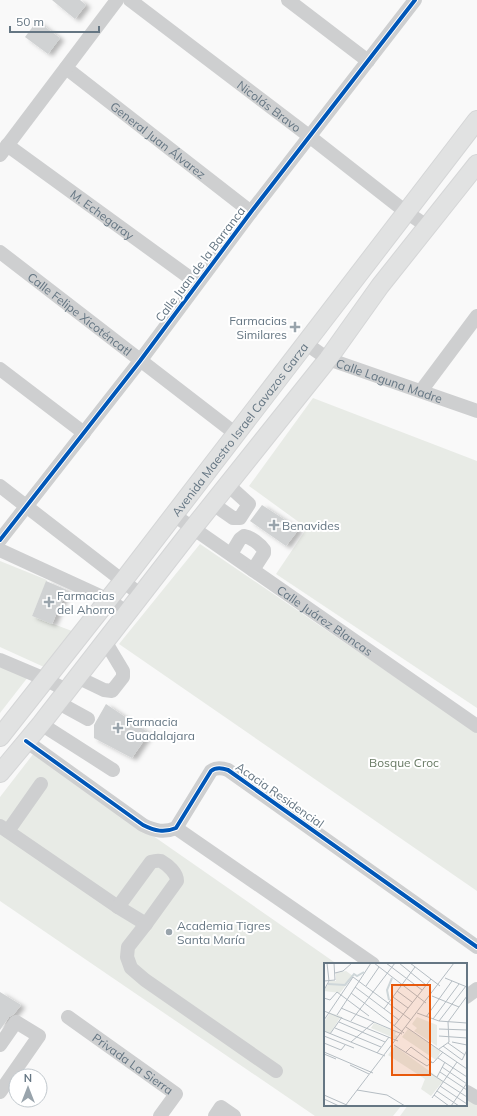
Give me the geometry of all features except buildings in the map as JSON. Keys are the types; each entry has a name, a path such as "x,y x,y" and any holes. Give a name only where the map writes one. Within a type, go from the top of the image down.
{"main road":[{"name":"Avenida Maestro Israel Cavazos Garza","path":"0,737 123,582 477,120"},
{"name":"Avenida Maestro Israel Cavazos Garza","path":"0,773 41,724 193,528 328,359 380,286 477,164"}],"street":[{"path":"4,150 117,0"},
{"name":"Nicolás Bravo","path":"130,0 406,212 427,226"},
{"path":"288,0 368,61"},
{"name":"Calle Juan de la Barranca","path":"0,540 140,361 196,283 415,0"},
{"name":"General Juan Álvarez","path":"66,68 251,212"},
{"name":"M. Echegaray","path":"4,150 196,283"},
{"name":"Calle Felipe Xicoténcatl","path":"0,252 236,434"},
{"path":"421,392 477,316"},
{"name":"Calle Laguna Madre","path":"305,343 328,359 477,411"},
{"path":"0,369 84,433"},
{"path":"213,504 233,518 240,518 249,504 228,485"},
{"path":"0,486 141,595"},
{"name":"Calle Juárez Blancas","path":"174,515 477,726"},
{"path":"231,554 240,539 247,536 264,550 264,553 253,570"},
{"path":"0,550 109,600 127,613"},
{"path":"0,660 67,690 112,691 123,677 123,671 104,642"},
{"path":"67,690 88,719"},
{"path":"41,724 113,770"},
{"path":"26,741 143,824 155,830 161,831 169,831 176,828 372,963"},
{"name":"Acacia Residencial","path":"176,828 211,771 219,768 228,770 477,947"},
{"path":"41,784 4,828 118,907 146,924"},
{"path":"118,907 151,862 156,860 161,861 176,874 177,881 128,947 127,957 131,968 145,980 276,1071"},
{"path":"467,996 477,989"},
{"name":"Privada La Sierra","path":"68,1017 176,1094 160,1116"},
{"path":"0,1045 16,1022 39,1036 0,1092"},
{"path":"215,1116 221,1107 234,1116"}],"green space":[{"path":"313,398 477,461 477,708 276,574 307,528 249,486"},
{"name":"Bosque Croc","path":"200,544 477,733 477,891 119,644"},
{"path":"0,561 47,580 32,616 72,631 44,667 0,647"},
{"path":"0,667 28,677 0,713"},
{"name":"Academia Tigres Santa María","path":"34,753 336,963 324,963 324,1106 401,1106 393,1116 315,1116 0,901 0,797"},
{"path":"467,1096 477,1102 477,1116 400,1116 407,1106 467,1106"}],"cycle path":[{"path":"0,540 140,361 251,212 415,0"},
{"path":"26,741 143,825 160,831 176,828 211,771 219,768 228,770 477,947"}],"place":[{"name":"Farmacias Similares","path":"295,327"},
{"name":"Benavides","path":"274,525"},
{"name":"Farmacias del Ahorro","path":"49,602"},
{"name":"Farmacia Guadalajara","path":"118,728"},
{"name":"Academia Tigres Santa María","path":"169,932"}]}
